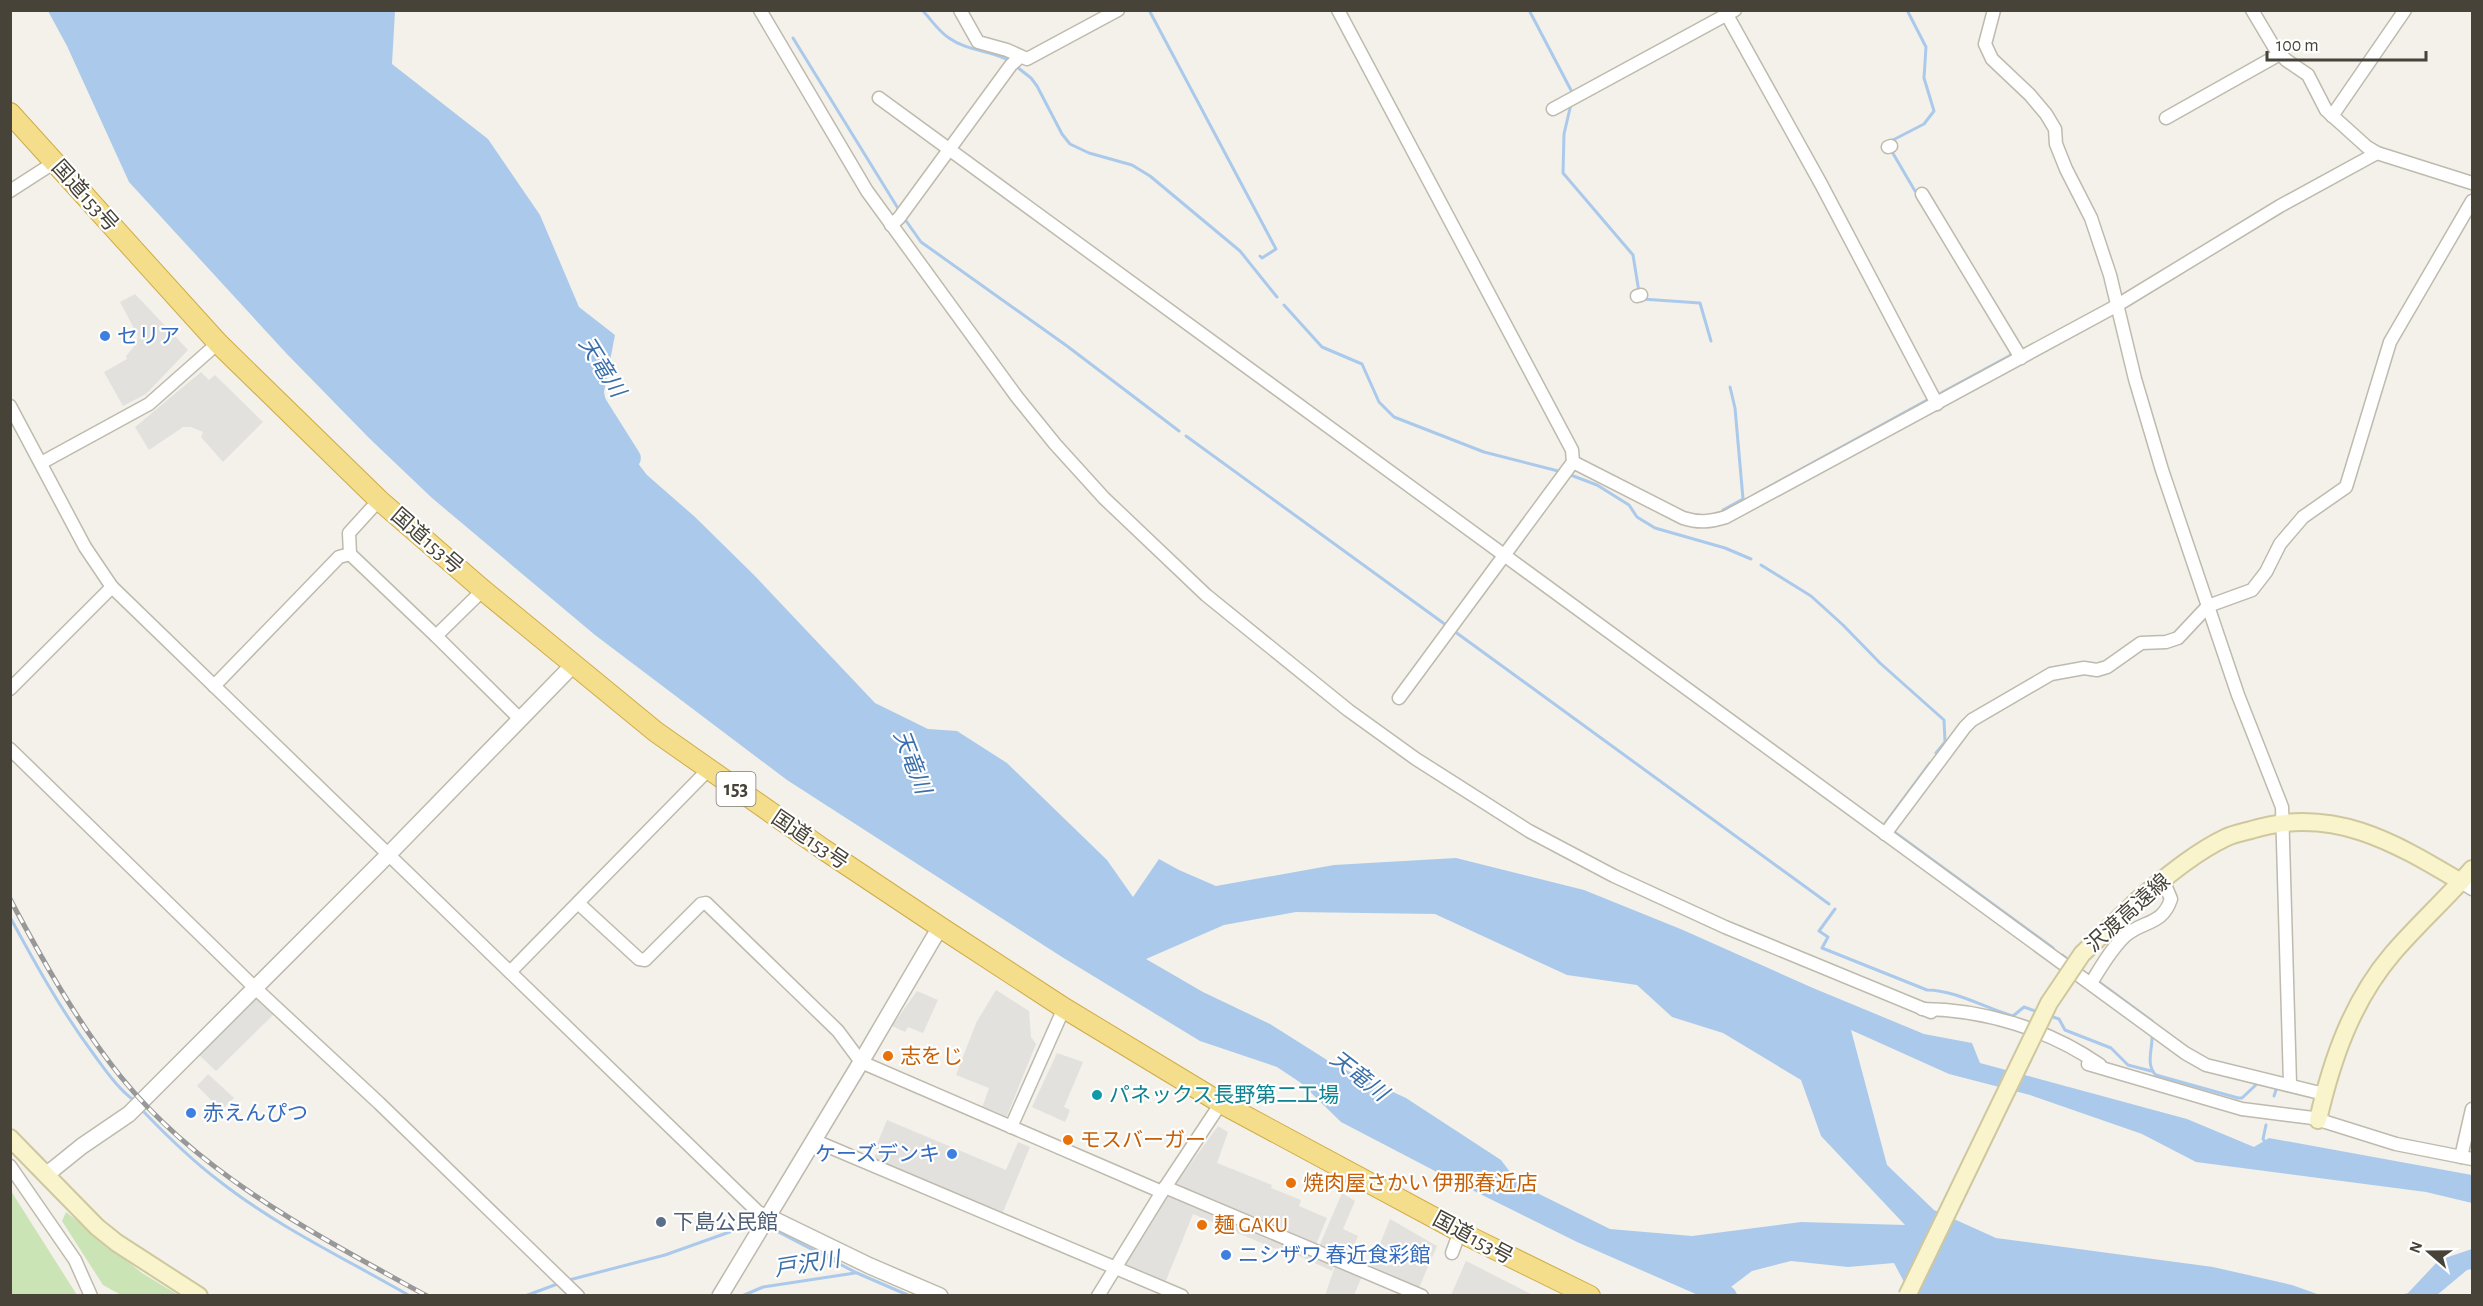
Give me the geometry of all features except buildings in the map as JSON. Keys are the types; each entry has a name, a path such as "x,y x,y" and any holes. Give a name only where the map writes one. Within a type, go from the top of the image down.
{"highway":[{"name":"国道153号","path":"10,113 218,343 379,500 483,590 656,732 708,770 940,927 1064,1008 1221,1103 1460,1232 1590,1296"}],"main road":[{"name":"沢渡高遠線","path":"1907,1296 2049,1003 2082,954 2139,899 2199,853 2226,837 2284,822 2323,823 2360,830 2404,848 2467,886"},
{"path":"2318,1120 2331,1067 2346,1027 2371,983 2391,955 2467,886 2472,869"},
{"path":"10,1138 97,1227 117,1243 199,1296"}],"street":[{"path":"760,10 841,149 891,225 1017,397 1055,444 1104,498 1206,595 1348,710 1416,759 1529,831 1614,876 1725,927 1926,1010 1973,1015 2047,1034 2107,1070"},
{"path":"960,10 978,42 1007,50 1027,59 1118,10"},
{"path":"1338,10 1572,450 1568,469 1399,698"},
{"path":"1994,10 1984,44 1992,59 2030,95 2046,114 2055,129 2056,144 2091,218 2110,275 2116,306 2159,460 2238,695 2282,807 2290,1084"},
{"path":"2252,10 2280,54 2308,75 2326,110 2376,153 2472,183"},
{"path":"2332,116 2405,10"},
{"path":"1553,109 1731,13 1937,404"},
{"path":"2166,118 2280,54"},
{"path":"891,225 899,218 1011,65 1020,57"},
{"path":"879,98 2195,1060 2206,1065 2324,1094"},
{"path":"1568,469 1676,516 1695,522 1710,522 1748,506 2116,306 2280,206 2376,153"},
{"path":"10,191 55,162"},
{"path":"1922,194 2021,358"},
{"path":"1885,834 1972,720 2051,674 2084,668 2097,670 2107,667 2141,643 2166,642 2178,638 2208,606 2252,590 2266,572 2280,544 2303,517 2346,487 2390,342 2472,201"},
{"path":"41,463 149,404 218,343"},
{"path":"10,406 85,547 111,586 758,1212 870,1266 940,1296"},
{"path":"379,500 349,533 350,554 520,719"},
{"path":"214,686 339,557 350,554"},
{"path":"10,689 111,586"},
{"path":"436,636 483,590"},
{"path":"46,1175 82,1146 129,1114 388,855 573,665"},
{"path":"10,749 255,988 578,1296"},
{"path":"510,972 708,770"},
{"path":"2091,982 2124,937 2133,930 2156,920 2167,911 2171,899 2163,880"},
{"path":"578,903 639,959 645,960 700,904 706,903 838,1031 861,1062 1011,1127 1422,1296"},
{"path":"720,1296 940,927"},
{"path":"1011,1127 1064,1008"},
{"path":"2088,1064 2242,1109 2318,1120 2396,1144 2467,1158 2472,1108"},
{"path":"1098,1296 1164,1189 1221,1103"},
{"path":"813,1140 1182,1296"},
{"path":"10,1166 75,1260 91,1296"},
{"path":"1452,1253 1460,1232"}],"green space":[{"path":"11,1191 77,1295 11,1295"},
{"path":"66,1212 142,1273 178,1295 121,1295 103,1285 62,1221"}],"shaded area":[{"path":"135,294 188,350 146,394 123,406 104,372 127,359 126,356 136,344 138,336 120,302"},
{"path":"201,372 209,380 215,375 263,422 223,462 201,437 203,432 191,427 183,427 149,450 135,427"},
{"path":"996,990 1029,1011 1031,1037 1036,1044 1006,1118 982,1108 989,1088 956,1075 976,1023"},
{"path":"917,991 938,1000 923,1033 908,1027 905,1032 892,1026"},
{"path":"256,993 276,1012 216,1071 197,1053"},
{"path":"1057,1053 1083,1062 1064,1107 1070,1110 1065,1122 1032,1107"},
{"path":"208,1074 234,1098 221,1110 197,1086"},
{"path":"887,1120 1006,1170 1018,1142 1030,1147 1003,1212 874,1158 878,1150 875,1149"},
{"path":"1218,1126 1228,1132 1217,1163 1272,1185 1271,1188 1301,1200 1299,1206 1327,1218 1315,1247 1175,1185"},
{"path":"1170,1192 1335,1262 1332,1271 1280,1247 1278,1250 1193,1214 1165,1283 1124,1265"},
{"path":"1342,1193 1355,1201 1343,1229 1358,1236 1349,1257 1369,1265 1367,1269 1318,1249"},
{"path":"1390,1219 1437,1246 1418,1290 1370,1269"},
{"path":"1466,1261 1533,1295 1451,1295"},
{"path":"1336,1263 1363,1274 1354,1295 1325,1296"}],"water":[{"path":"48,11 395,11 392,64 488,139 540,215 579,307 615,335 604,392 611,428 647,475 695,517 755,576 875,703 928,729 957,731 1007,763 1107,860 1133,897 1159,859 1216,886 1334,865 1456,858 1584,890 1924,1034 1972,1043 1980,1063 2187,1119 2254,1147 2269,1138 2472,1175 2472,1203 2426,1192 2196,1162 2142,1134 2030,1095 1949,1074 1851,1030 1887,1165 1934,1210 1996,1238 2213,1267 2292,1285 2320,1295 1911,1295 1894,1263 1848,1267 1791,1261 1752,1271 1723,1293 1698,1295 1577,1242 1341,1122 1301,1083 1277,1067 1200,1041 1062,957 787,780 595,635 432,498 369,438 286,353 129,182 67,46","holes":["1296,912 1435,914 1567,975 1637,985 1672,1017 1723,1033 1801,1080 1821,1136 1905,1225 1801,1222 1692,1236 1610,1229 1519,1184 1501,1160 1406,1098 1335,1065 1270,1024 1203,992 1146,959 1224,925"]},
{"path":"2472,1249 2472,1269 2467,1270 2437,1295 2401,1295 2408,1293 2439,1260"}],"waterway":[{"path":"922,10 949,38 1008,60"},
{"path":"1149,10 1276,249 1262,258 1260,256"},
{"path":"1529,10 1573,94"},
{"path":"1891,141 1924,124 1934,111 1924,78 1926,47 1907,10"},
{"path":"793,38 899,210"},
{"path":"1017,67 1037,86 1062,134 1070,144 1089,153 1132,165 1150,176 1240,251 1277,297"},
{"path":"1571,104 1564,134 1563,173 1633,255 1639,292"},
{"path":"1891,150 1915,191"},
{"path":"904,218 921,242 1067,346 1179,431"},
{"path":"1642,299 1700,303 1711,341"},
{"path":"1284,305 1322,347 1362,364 1379,402 1394,417 1484,452 1562,472"},
{"path":"1941,393 2011,355 2011,352"},
{"path":"1730,387 1735,408 1743,499"},
{"path":"1756,494 1929,399"},
{"name":"天竜川","path":"597,404 631,458"},
{"path":"1186,436 1446,625"},
{"path":"1568,474 1597,485 1629,505 1637,517 1655,528 1725,548 1751,559"},
{"path":"1723,510 1743,499"},
{"path":"1761,565 1811,596 1880,663 1944,720 1945,742 1936,753"},
{"path":"1454,631 1829,904"},
{"path":"1884,825 1930,763"},
{"path":"1893,831 2053,948"},
{"path":"1835,909 1819,931 1828,937 1822,948 1927,990 1959,996 2002,1013 2013,1016 2024,1007 2038,1012"},
{"path":"10,917 71,1022 113,1080 135,1101"},
{"path":"2062,955 2070,961"},
{"path":"2099,982 2152,1021 2151,1023"},
{"path":"2050,1016 2059,1019 2065,1030 2111,1048 2128,1065 2151,1071"},
{"path":"2152,1035 2150,1061 2156,1075 2238,1098 2242,1098 2259,1082"},
{"path":"2274,1096 2277,1087"},
{"path":"141,1109 188,1155 240,1197 287,1227 410,1296"},
{"path":"2266,1125 2263,1139 2266,1143"},
{"path":"569,1280 665,1255 752,1224"},
{"path":"769,1227 857,1273 910,1296"},
{"name":"戸沢川","path":"742,1296 763,1287 855,1273"},
{"name":"天竜川","path":"1700,1278 1727,1296"},
{"path":"525,1296 560,1283"}],"railway":[{"path":"10,899 75,1013 121,1077 152,1112 224,1174 263,1201 427,1296"}],"place":[{"name":"セリア","path":"105,336"},
{"name":"志をじ","path":"888,1056"},
{"name":"パネックス長野第二工場","path":"1097,1095"},
{"name":"赤えんぴつ","path":"191,1113"},
{"name":"モスバーガー","path":"1068,1140"},
{"name":"ケーズデンキ","path":"952,1154"},
{"name":"焼肉屋さかい 伊那春近店","path":"1291,1183"},
{"name":"下島公民館","path":"661,1222"},
{"name":"麺 GAKU","path":"1202,1225"},
{"name":"ニシザワ 春近食彩館","path":"1226,1255"}]}
